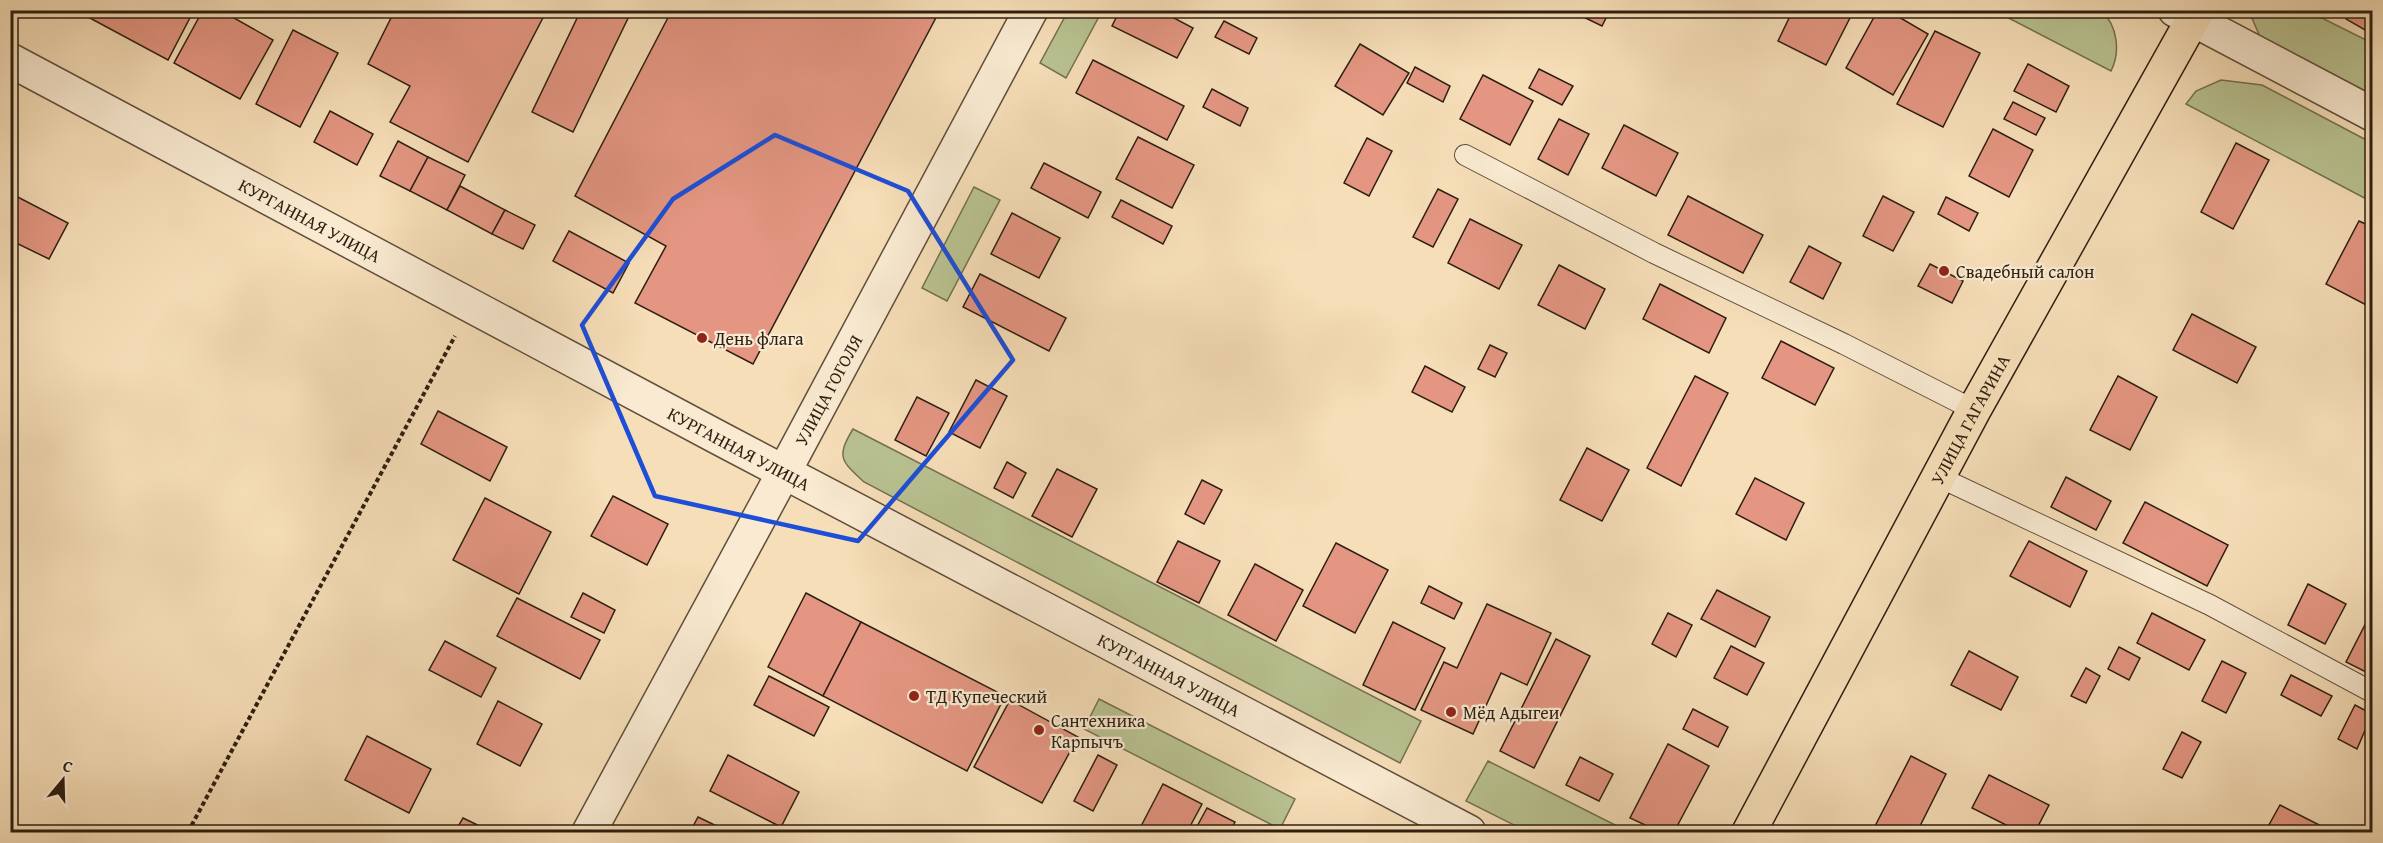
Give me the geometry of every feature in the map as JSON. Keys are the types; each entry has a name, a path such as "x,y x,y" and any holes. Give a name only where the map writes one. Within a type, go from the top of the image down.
{"main road":[{"name":"УЛИЦА ГАГАРИНА","path":"1749,832 2189,14"}],"street":[{"name":"УЛИЦА ГОГОЛЯ","path":"589,832 1031,10"},
{"path":"2189,14 2373,114"},
{"name":"КУРГАННАЯ УЛИЦА","path":"10,60 471,307 1469,832"}],"lane":[{"path":"1465,155 1654,253 1844,344 1974,410"},
{"path":"1939,477 2211,605 2373,692"}],"path":[{"path":"188,832 471,307"}],"highlighted area":[{"path":"775,135 908,191 1013,360 858,541 655,496 582,325 673,199"}],"green space":[{"path":"1068,11 1102,11 1066,78 1040,63"},
{"path":"1995,11 2102,11 2111,24 2116,39 2116,55 2111,71"},
{"path":"2249,11 2308,11 2372,43 2372,101 2260,37"},
{"path":"2221,80 2262,85 2372,143 2372,202 2186,104 2196,91"},
{"path":"974,187 1000,200 947,301 922,288"},
{"path":"853,429 1421,721 1400,763 864,482 850,469 844,458 844,446"},
{"path":"1099,699 1295,799 1280,829 1084,729"},
{"path":"1488,761 1629,832 1528,832 1466,801"}],"building":[{"path":"75,10 194,10 168,60"},
{"path":"203,10 220,10 273,40 240,99 174,63"},
{"path":"395,10 547,10 468,162 390,122 410,86 368,64"},
{"path":"581,10 632,10 573,132 532,112"},
{"path":"672,10 940,10 753,364 635,303 666,246 575,196"},
{"path":"1120,10 1159,10 1193,28 1177,58 1112,26"},
{"path":"1569,10 1610,10 1602,26"},
{"path":"1793,10 1854,10 1826,65 1778,41"},
{"path":"1878,10 1887,10 1928,34 1893,95 1846,68"},
{"path":"2350,10 2372,10 2372,34 2346,19"},
{"path":"1224,21 1257,38 1249,54 1215,37"},
{"path":"293,30 338,53 300,127 256,104"},
{"path":"1935,31 1980,53 1943,127 1897,104"},
{"path":"1360,44 1409,73 1383,115 1335,86"},
{"path":"1093,60 1184,106 1167,140 1076,93"},
{"path":"2028,64 2069,86 2056,112 2014,91"},
{"path":"1415,67 1450,86 1443,102 1407,83"},
{"path":"1539,69 1573,86 1562,105 1529,88"},
{"path":"1483,75 1533,101 1510,145 1460,119"},
{"path":"1212,89 1248,108 1240,126 1203,107"},
{"path":"2013,102 2045,118 2036,135 2004,119"},
{"path":"330,111 373,134 357,165 314,142"},
{"path":"1559,119 1589,134 1568,175 1538,159"},
{"path":"1624,125 1678,153 1656,196 1602,168"},
{"path":"1993,129 2033,150 2009,197 1969,176"},
{"path":"1138,137 1194,165 1172,208 1116,179"},
{"path":"1367,138 1392,151 1369,196 1344,183"},
{"path":"398,141 428,157 410,191 380,176"},
{"path":"2236,143 2269,160 2233,229 2201,212"},
{"path":"428,157 465,175 447,210 410,191"},
{"path":"1044,163 1101,192 1088,218 1031,188"},
{"path":"460,186 505,210 492,234 447,210"},
{"path":"1438,189 1458,199 1433,247 1413,237"},
{"path":"10,193 68,223 49,259 10,240"},
{"path":"1688,196 1763,235 1743,273 1668,235"},
{"path":"1883,196 1914,212 1893,251 1863,236"},
{"path":"1946,197 1978,213 1969,231 1938,214"},
{"path":"1121,200 1172,226 1163,244 1112,217"},
{"path":"505,210 535,225 523,249 492,234"},
{"path":"1012,213 1060,238 1039,278 991,254"},
{"path":"1470,219 1522,245 1499,289 1448,263"},
{"path":"2359,221 2372,227 2372,308 2326,284"},
{"path":"569,231 629,263 613,293 553,261"},
{"path":"1809,246 1841,263 1823,299 1790,282"},
{"path":"1930,264 1963,281 1952,303 1918,286"},
{"path":"1559,265 1605,289 1585,329 1538,305"},
{"path":"980,274 1066,318 1049,351 963,307"},
{"path":"1660,284 1726,318 1709,353 1643,319"},
{"path":"2192,314 2256,347 2237,383 2173,350"},
{"path":"1781,341 1834,368 1815,405 1762,378"},
{"path":"1490,345 1507,353 1495,377 1478,369"},
{"path":"1425,366 1465,387 1452,412 1412,392"},
{"path":"1695,376 1728,393 1681,486 1647,468"},
{"path":"2118,376 2157,397 2130,450 2090,430"},
{"path":"976,380 1007,396 980,448 949,432"},
{"path":"917,397 949,413 926,456 895,440"},
{"path":"438,411 507,447 490,481 421,444"},
{"path":"1587,448 1629,470 1602,521 1560,500"},
{"path":"1007,462 1026,473 1013,498 994,488"},
{"path":"1057,469 1097,489 1072,537 1032,516"},
{"path":"2066,477 2111,501 2096,530 2051,507"},
{"path":"1755,478 1804,503 1786,540 1736,514"},
{"path":"1202,480 1222,490 1204,524 1185,514"},
{"path":"613,496 668,524 647,565 591,536"},
{"path":"485,498 551,532 519,594 453,560"},
{"path":"2145,502 2228,545 2207,586 2123,543"},
{"path":"1178,541 1220,561 1199,603 1157,582"},
{"path":"2029,541 2087,571 2070,607 2010,576"},
{"path":"1336,543 1388,570 1355,633 1303,606"},
{"path":"1255,564 1303,590 1276,641 1228,615"},
{"path":"2308,584 2346,604 2325,644 2288,625"},
{"path":"1429,586 1462,603 1454,619 1421,603"},
{"path":"1717,590 1770,617 1755,647 1701,619"},
{"path":"583,593 615,610 604,633 571,617"},
{"path":"806,593 861,622 823,696 768,667"},
{"path":"517,598 600,640 580,679 497,636"},
{"path":"1487,604 1551,633 1527,685 1501,673 1473,734 1421,710 1444,662 1457,668"},
{"path":"1668,613 1692,625 1676,657 1652,644"},
{"path":"2152,613 2205,640 2189,670 2137,643"},
{"path":"2372,614 2372,675 2346,662"},
{"name":"ТД Купеческий","path":"861,622 1005,696 967,771 823,696"},
{"path":"1393,622 1445,648 1415,710 1363,685"},
{"path":"1556,639 1590,656 1534,768 1500,751"},
{"path":"445,641 496,668 481,697 429,670"},
{"path":"1731,646 1764,663 1747,695 1714,678"},
{"path":"2119,647 2140,658 2129,680 2108,669"},
{"path":"1969,651 2018,677 2001,710 1951,685"},
{"path":"2222,661 2246,673 2226,713 2202,701"},
{"path":"2086,668 2100,676 2086,703 2071,696"},
{"path":"2291,675 2332,696 2321,716 2281,695"},
{"path":"769,676 829,707 814,736 754,705"},
{"path":"1010,700 1078,737 1042,803 974,767"},
{"path":"498,701 542,724 520,766 477,744"},
{"path":"2355,705 2372,714 2357,749 2338,739"},
{"path":"1693,709 1728,727 1718,747 1683,729"},
{"path":"2182,732 2201,742 2182,778 2163,769"},
{"path":"367,736 431,769 409,813 345,780"},
{"path":"1668,744 1709,766 1674,832 1660,832 1630,818"},
{"path":"728,755 799,792 781,827 710,791"},
{"path":"1098,755 1117,765 1093,811 1074,801"},
{"path":"1911,756 1946,774 1917,832 1872,832"},
{"path":"1580,757 1613,774 1599,801 1566,785"},
{"path":"1989,775 2049,805 2035,832 2020,832 1972,808"},
{"path":"1163,784 1202,804 1187,832 1139,830"},
{"path":"2280,805 2333,832 2265,832"},
{"path":"1207,808 1235,822 1230,832 1194,832"},
{"path":"698,817 729,832 690,832"},
{"path":"463,818 492,832 455,832"}],"place":[{"name":"Свадебный салон","path":"1944,271"},
{"name":"День флага","path":"702,338"},
{"name":"ТД Купеческий","path":"914,696"},
{"name":"Мёд Адыгеи","path":"1451,712"},
{"name":"Сантехника Карпычъ","path":"1039,730"}]}
